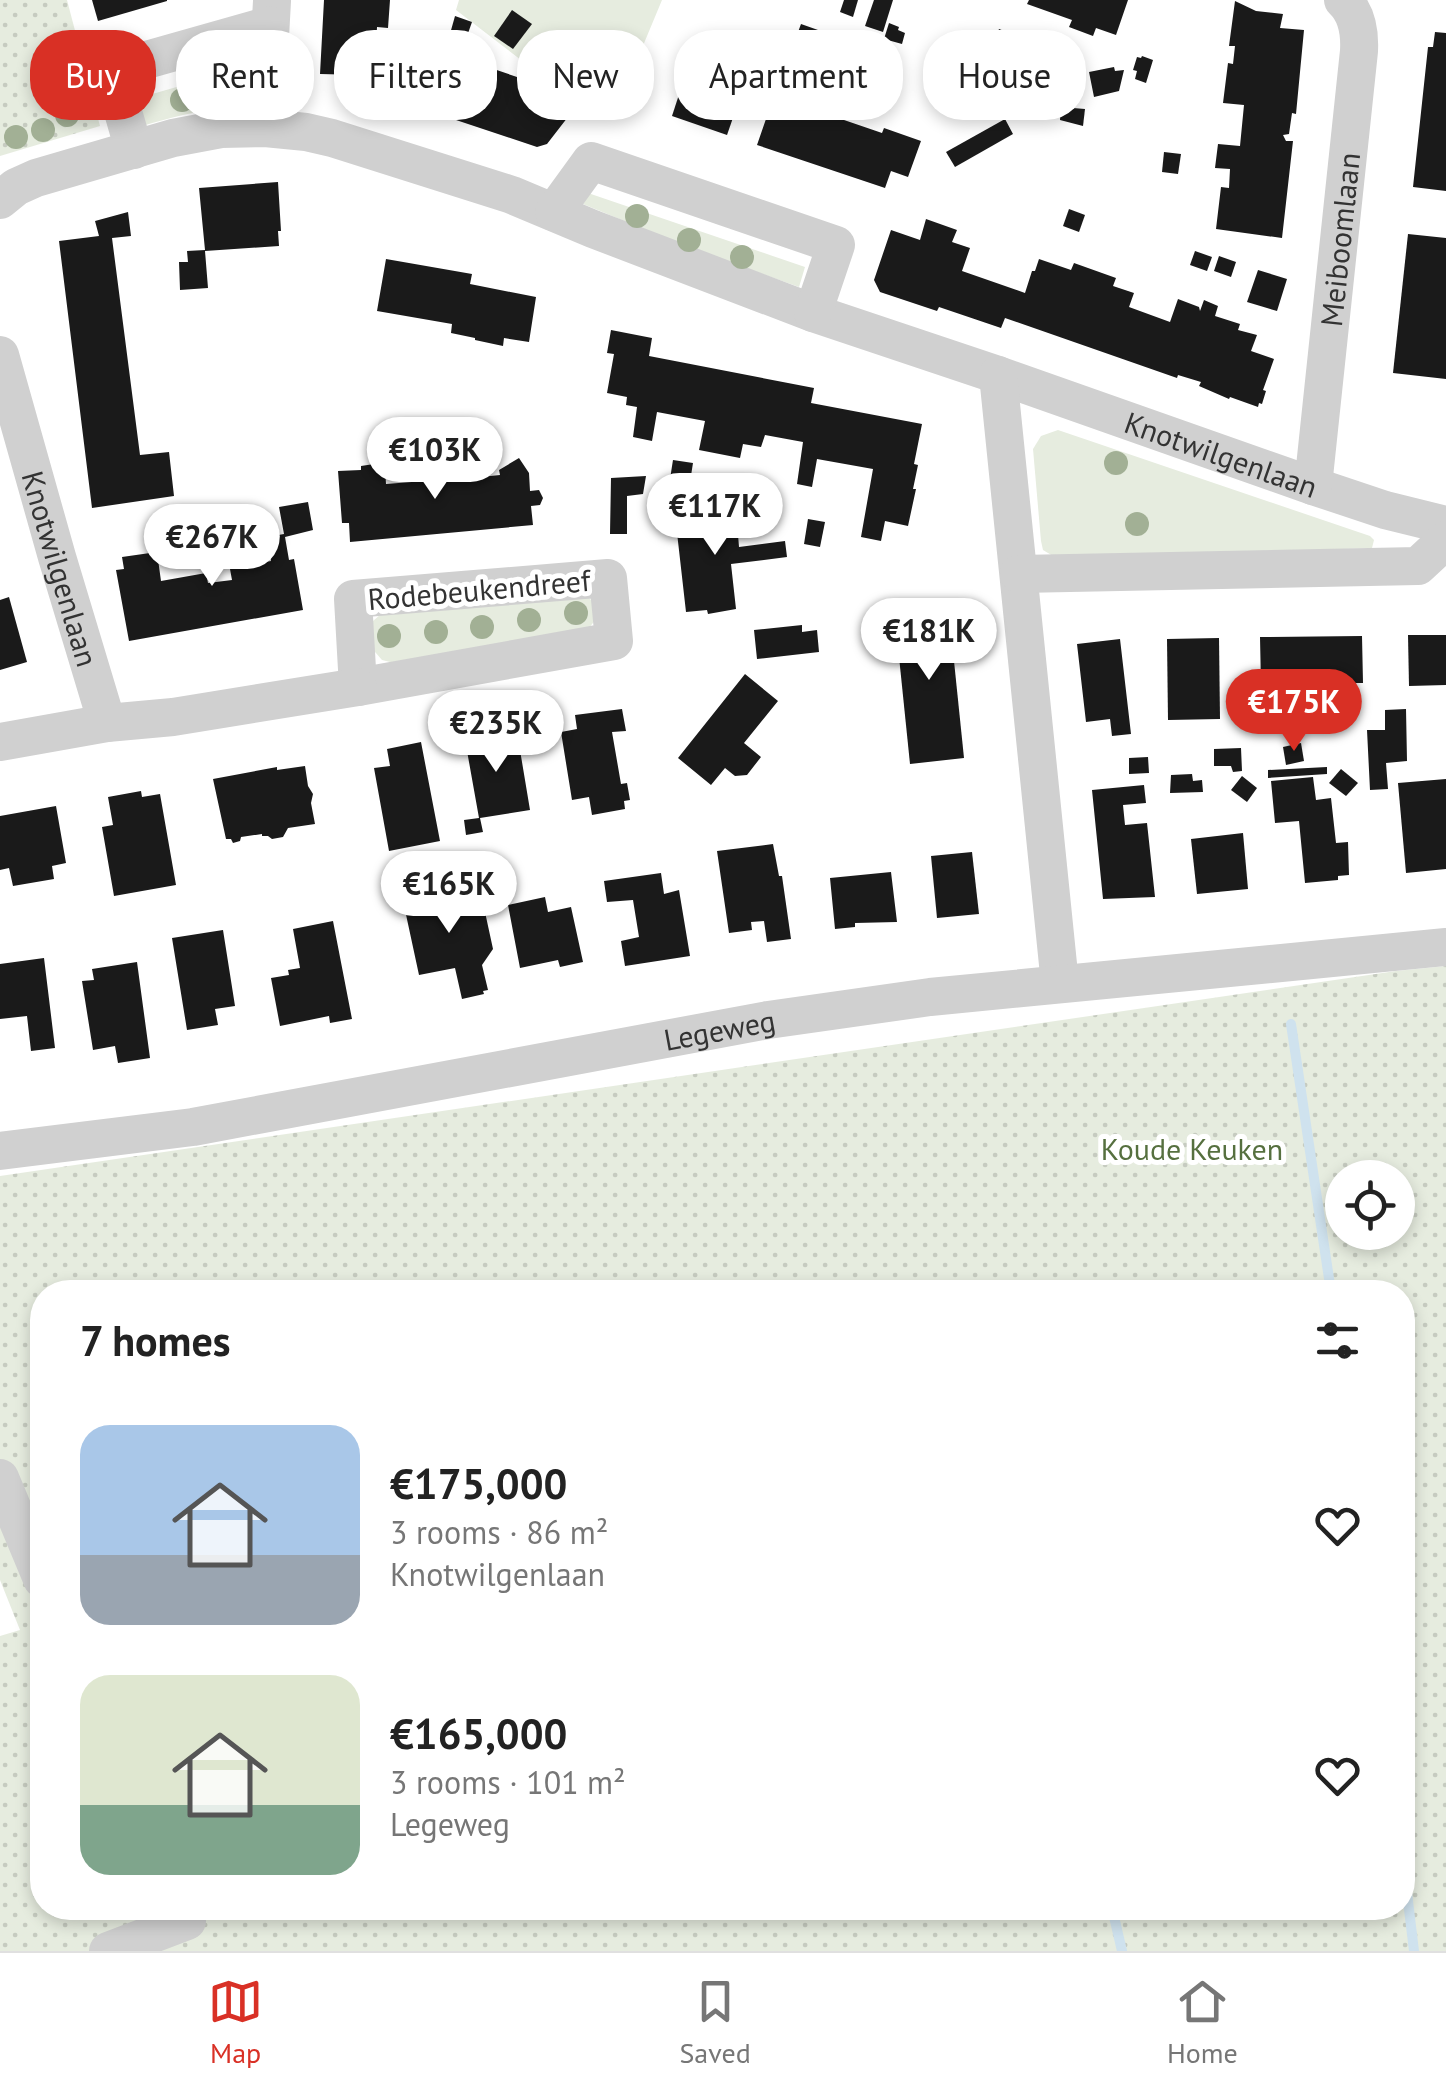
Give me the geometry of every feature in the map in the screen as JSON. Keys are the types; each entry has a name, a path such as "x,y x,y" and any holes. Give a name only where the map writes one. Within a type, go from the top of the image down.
{"street":[{"name":"Meiboomlaan","path":"1313,486 1360,37 1348,5 1342,0"},
{"path":"134,150 111,70 271,12 265,128"},
{"name":"Knotwilgenlaan","path":"0,200 36,178 195,133 265,128 306,132 512,195 593,230 813,312 1384,510 1446,525"},
{"path":"554,212 591,161 836,245 813,312"},
{"name":"Knotwilgenlaan","path":"0,355 107,723"},
{"path":"998,375 1060,984"},
{"path":"1019,574 1418,566 1446,540"},
{"name":"Rodebeukendreef","path":"0,742 358,687 614,641 608,578 353,599 358,687"},
{"name":"Legeweg","path":"0,1151 194,1127 768,1020 946,995 1446,947"},
{"path":"0,1478 30,1550"},
{"path":"108,1951 189,1926"}],"green space":[{"path":"0,0 67,0 75,30 30,30 30,120 98,120 100,126 0,156"},
{"path":"459,0 662,0 650,30 517,30 517,57 497,42 497,30 482,30 456,10"},
{"path":"176,87 176,116 142,126 140,120 156,120 156,93"},
{"path":"588,193 805,267 799,287 583,204"},
{"path":"1058,430 1370,536 1374,540 1372,548 1058,559 1043,550 1033,449 1041,436"},
{"path":"585,595 595,603 596,619 589,628 394,663 382,660 369,645 373,621 381,614"},
{"name":"Koude Keuken","path":"1446,966 1446,1951 0,1951 0,1636 20,1630 0,1580 0,1176"}],"building":[{"path":"92,0 167,0 167,1 98,21"},
{"path":"324,0 390,0 388,28 334,30 334,74 320,74"},
{"path":"844,0 858,0 853,17 840,12"},
{"path":"874,0 893,0 884,30 865,26"},
{"path":"1029,0 1128,0 1116,35 1096,28 1093,36 1086,30 1069,27 1072,20 1027,4"},
{"path":"1235,1 1256,11 1283,14 1280,28 1304,30 1296,114 1292,113 1289,134 1283,135 1286,141 1293,141 1282,238 1216,229 1221,187 1229,188 1230,169 1215,168 1218,144 1240,146 1244,105 1223,103 1228,63 1233,64 1235,46 1229,46"},
{"path":"512,10 532,24 527,30 517,30 513,49 497,38 497,32"},
{"path":"455,16 472,22 469,30 451,30"},
{"path":"1435,32 1446,33 1446,191 1413,187 1428,47 1433,47"},
{"path":"1137,57 1153,60 1146,83 1135,79 1137,71 1133,70"},
{"path":"1114,67 1115,71 1124,70 1119,91 1094,97 1089,72"},
{"path":"497,70 517,77 517,120 566,120 547,144 537,147 456,120 497,120"},
{"path":"684,120 732,120 727,135"},
{"path":"766,120 844,120 921,141 908,177 891,171 885,188 757,145"},
{"path":"1003,120 1013,134 955,167 946,152"},
{"path":"1060,120 1084,120 1083,126"},
{"path":"1164,152 1181,154 1178,174 1162,172"},
{"path":"278,182 279,246 205,251 208,288 180,290 179,262 188,262 187,251 205,250 199,188"},
{"path":"1069,209 1085,215 1079,232 1063,226"},
{"path":"128,212 131,236 112,238 140,455 169,452 174,496 92,508 59,241 99,236 95,221"},
{"path":"926,219 957,230 952,242 970,248 962,271 1025,293 1039,259 1071,270 1074,263 1116,278 1113,286 1134,293 1129,307 1170,322 1178,299 1199,307 1200,311 1204,300 1218,306 1215,316 1240,324 1238,330 1257,335 1251,351 1274,359 1262,404 1258,407 1229,399 1199,386 1201,382 1178,375 1177,378 1005,318 1001,328 880,292 874,280 891,230 920,240"},
{"path":"1408,234 1446,238 1446,379 1393,373"},
{"path":"1195,251 1212,257 1207,271 1190,265"},
{"path":"1219,256 1236,262 1231,277 1214,271"},
{"path":"386,259 472,274 470,284 536,297 529,342 504,338 503,346 451,333 452,324 377,311"},
{"path":"1258,270 1287,279 1277,311 1247,302"},
{"path":"611,330 652,338 649,356 814,388 811,403 922,424 908,526 885,521 881,541 861,537 873,469 817,459 812,487 797,484 803,442 765,435 761,447 743,444 740,458 699,450 705,421 657,412 652,441 633,437 637,407 626,405 627,397 607,393 614,354 607,353"},
{"path":"384,453 386,484 463,478 461,460 480,459 481,477 500,475 499,470 519,458 529,473 530,491 539,490 543,498 540,505 531,506 533,525 350,542 349,523 342,523 338,471 361,470 361,466 374,464 373,454"},
{"path":"673,460 693,463 690,482 670,479"},
{"path":"646,476 643,494 627,496 627,534 610,534 611,478"},
{"path":"308,502 313,530 285,537 289,560 294,559 303,610 129,641 116,570 124,569 122,557 157,552 161,581 206,573 208,583 232,580 230,569 271,561 270,540 284,534 279,507"},
{"path":"736,510 739,547 785,541 787,557 731,564 736,609 708,614 707,610 686,612 675,515"},
{"path":"808,519 825,522 820,547 804,544"},
{"path":"9,597 27,662 0,670 0,600"},
{"path":"948,603 964,758 910,764 894,608"},
{"path":"802,625 802,632 817,630 819,652 757,659 754,630"},
{"path":"1408,635 1446,635 1446,685 1409,686"},
{"path":"1362,636 1363,683 1308,683 1309,698 1284,698 1284,684 1261,685 1260,637"},
{"path":"1219,638 1220,719 1168,720 1167,639"},
{"path":"1120,639 1131,734 1112,736 1110,719 1086,722 1077,644"},
{"path":"745,674 778,701 744,743 761,757 747,775 735,776 725,768 711,785 678,758"},
{"path":"622,709 626,731 612,732 621,784 627,783 630,800 624,801 625,809 592,815 589,797 572,800 561,732 577,729 575,715"},
{"path":"1406,709 1407,761 1386,763 1388,789 1370,790 1367,730 1385,730 1385,710"},
{"path":"516,726 530,810 480,818 483,832 466,835 464,820 479,818 464,734"},
{"path":"421,742 440,841 389,851 374,768 390,766 387,749"},
{"path":"1301,743 1304,761 1286,765 1283,747"},
{"path":"1241,748 1242,771 1214,766 1214,749"},
{"path":"1148,757 1149,773 1129,774 1129,758"},
{"path":"305,766 313,794 315,824 288,828 283,837 272,839 262,834 241,837 233,843 226,839 213,779"},
{"path":"1327,767 1327,774 1268,778 1268,770"},
{"path":"1341,769 1358,783 1346,796 1329,783"},
{"path":"1192,774 1193,781 1202,780 1203,792 1170,793 1171,775"},
{"path":"1242,776 1257,788 1247,802 1231,790"},
{"path":"1313,777 1316,800 1331,798 1336,843 1348,842 1349,875 1305,883 1299,821 1275,823 1271,781"},
{"path":"1446,779 1446,869 1406,873 1398,783"},
{"path":"1144,785 1146,803 1123,805 1125,825 1147,823 1155,897 1103,899 1092,790"},
{"path":"141,791 142,797 160,794 176,885 114,896 102,827 113,825 108,797"},
{"path":"56,806 66,863 52,866 54,879 13,886 9,868 0,870 0,816"},
{"path":"1243,833 1248,889 1197,894 1191,839"},
{"path":"773,844 791,939 767,942 764,921 751,922 752,930 729,933 717,851"},
{"path":"972,852 979,914 937,918 931,856"},
{"path":"891,872 897,922 855,923 855,927 835,929 830,878"},
{"path":"661,873 664,894 679,890 690,956 625,966 621,941 639,937 633,900 607,902 604,881"},
{"path":"463,883 470,916 485,912 493,949 482,965 488,990 462,999 455,968 419,975 402,896"},
{"path":"545,897 548,912 571,907 583,962 560,967 558,960 520,968 508,905"},
{"path":"333,921 352,1019 330,1023 329,1016 280,1026 271,978 289,975 288,970 300,968 293,929"},
{"path":"223,930 235,1006 215,1009 218,1025 187,1030 172,938"},
{"path":"44,958 55,1048 31,1051 27,1016 0,1019 0,964"},
{"path":"137,962 150,1058 118,1063 115,1046 93,1050 82,981 94,980 92,969"}],"waterway":[{"path":"1291,1024 1329,1280"},
{"path":"1115,1920 1122,1951"},
{"path":"1410,1920 1414,1951"}]}
